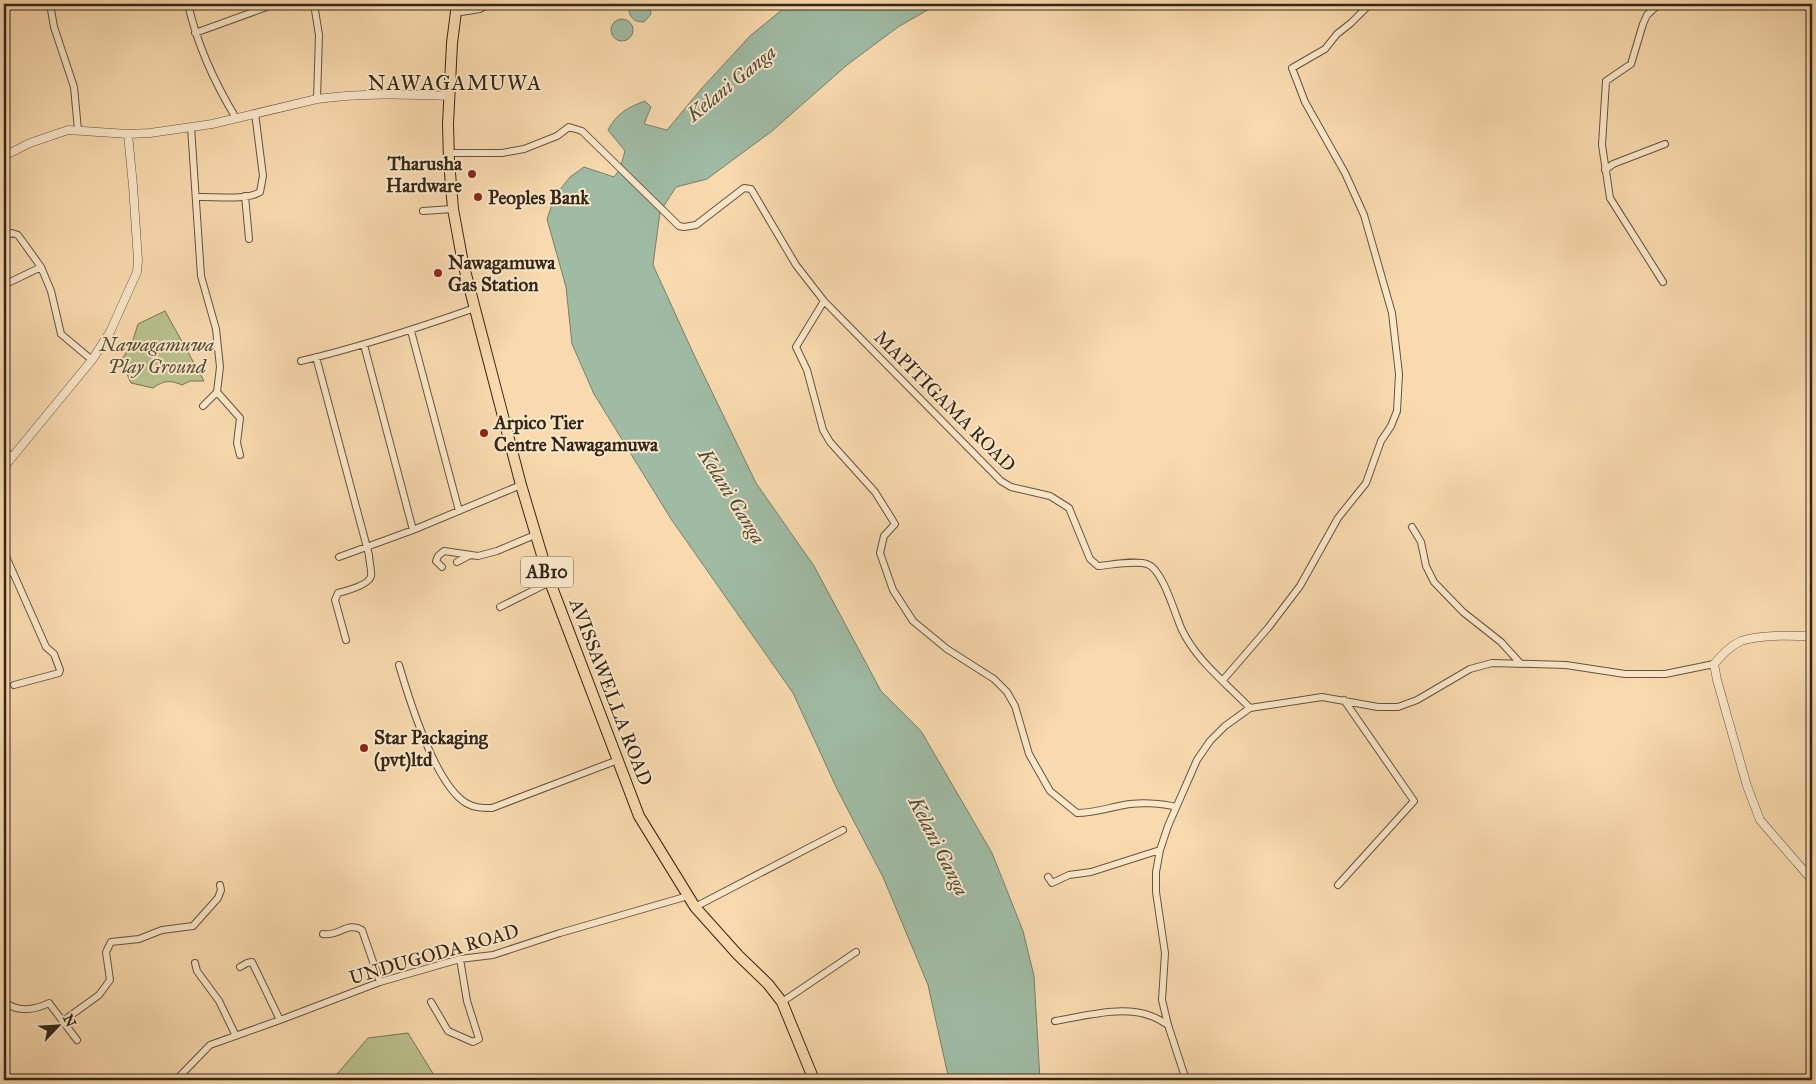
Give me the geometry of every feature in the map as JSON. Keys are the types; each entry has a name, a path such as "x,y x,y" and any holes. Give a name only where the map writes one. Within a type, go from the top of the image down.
{"main road":[{"name":"AVISSAWELLA ROAD","path":"456,8 450,96 449,153 453,209 463,263 520,485 550,582 639,816 695,907 738,955 768,984 782,1002 814,1080"}],"street":[{"path":"50,4 54,27 74,87 78,130"},
{"path":"188,4 195,33 221,93 236,118"},
{"path":"195,33 275,4"},
{"path":"314,4 319,35 317,99"},
{"path":"456,8 480,9 489,4"},
{"path":"1223,680 1268,628 1300,586 1338,518 1366,483 1381,441 1392,426 1397,411 1399,374 1392,313 1364,215 1345,173 1305,102 1292,68 1325,48 1337,34 1370,4"},
{"path":"1659,4 1647,15 1632,64 1606,81 1602,145 1610,198 1664,282"},
{"path":"4,156 30,143 68,130 128,134 150,133 236,118 317,99 379,94 450,96"},
{"path":"196,197 245,196 260,192 263,176 255,113"},
{"path":"191,127 201,276 216,329 220,367 217,392 203,406"},
{"name":"MAPITIGAMA ROAD","path":"449,153 502,153 524,149 557,136 569,127 582,131 679,226 684,227 696,225 744,188 751,189 796,264 824,300 1001,481 1011,487 1050,496 1069,508 1090,559 1098,566 1137,562 1148,564 1158,573 1183,631 1196,652 1250,708"},
{"path":"4,467 92,360 110,332 137,272 138,260 128,134"},
{"path":"1605,170 1613,164 1665,144"},
{"path":"245,196 250,239"},
{"path":"423,211 453,209"},
{"path":"4,237 12,233 18,235 41,267 51,291 61,334 92,360"},
{"path":"4,285 41,267"},
{"path":"824,300 796,347 807,370 823,430 830,442 875,492 895,524 884,536 880,553 893,590 913,621 947,649 994,679 1007,692 1015,706 1029,754 1050,791 1076,813 1088,813 1127,804 1169,805 1176,807"},
{"path":"301,361 411,330 475,308"},
{"path":"411,330 458,511"},
{"path":"364,344 414,530"},
{"path":"316,357 369,555 371,576 369,580 359,587 338,593 335,600 346,640"},
{"path":"217,392 240,418 237,443 240,455"},
{"path":"4,449 12,457"},
{"path":"339,557 414,530 520,485"},
{"path":"1412,527 1421,542 1426,566 1434,582 1463,612 1501,642 1520,663"},
{"path":"442,567 436,561 438,556 444,551 478,556 496,551 535,534"},
{"path":"4,552 46,647 54,654 60,670 59,673 14,685"},
{"path":"457,562 472,555"},
{"path":"4,576 12,571"},
{"path":"500,607 550,582"},
{"path":"1186,1080 1162,1000 1165,953 1156,892 1156,872 1160,850 1176,807 1197,760 1210,741 1225,726 1250,708 1322,697 1378,707 1398,707 1417,700 1470,669 1492,663 1566,665 1626,674 1665,674 1714,664 1724,652 1741,642 1757,638 1812,636"},
{"path":"1714,664 1747,786 1760,820 1812,880"},
{"path":"399,665 414,716 437,767 456,796 466,804 477,808 492,808 618,760"},
{"path":"1338,885 1414,801 1344,700"},
{"path":"695,907 843,830"},
{"path":"1048,877 1052,883 1070,875 1091,872 1160,850"},
{"path":"63,1021 99,995 110,980 106,952 111,942 139,939 162,930 193,926 218,898 221,890 220,885"},
{"name":"UNDUGODA ROAD","path":"176,1080 210,1045 380,982 460,959 493,955 560,933 688,896"},
{"path":"323,934 331,935 346,928 357,927 362,930 380,982"},
{"path":"782,1002 856,952"},
{"path":"431,1002 448,1031 473,1042 479,1039 467,1001 460,959"},
{"path":"240,967 247,962 252,962 280,1020"},
{"path":"195,963 197,971 219,1001 236,1036"},
{"path":"4,1001 7,1004 27,1010 49,1003 77,1040"},
{"path":"1055,1021 1107,1012 1134,1012 1152,1016 1168,1025"}],"green space":[{"name":"Nawagamuwa Play Ground","path":"165,311 204,381 190,381 182,385 168,382 161,383 153,388 131,383 121,361 132,343 138,324"},
{"path":"408,1033 437,1080 332,1080 368,1038"}],"water":[{"path":"632,4 649,4 651,14 644,22 637,21 631,17 629,12"},
{"name":"Kelani Ganga","path":"789,4 938,4 898,27 847,65 772,131 707,179 676,187 660,212 653,265 756,483 814,566 881,691 921,731 992,853 1023,931 1034,976 1040,1080 949,1080 928,985 883,877 837,789 793,693 671,519 594,394 572,344 566,287 547,219 555,196 570,177 584,167 614,177 620,169 625,151 608,130 619,115 645,101 651,107 644,124 667,130 702,88 750,36"},
{"path":"622,19 630,22 633,30 630,38 622,41 614,38 611,30 614,22"}],"place":[{"name":"Tharusha Hardware","path":"472,174"},
{"name":"Peoples Bank","path":"478,197"},
{"name":"Nawagamuwa Gas Station","path":"438,273"},
{"name":"Arpico Tier Centre Nawagamuwa","path":"484,433"},
{"name":"Star Packaging (pvt)ltd","path":"364,748"}],"district":[{"name":"NAWAGAMUWA","path":"455,83"}]}
